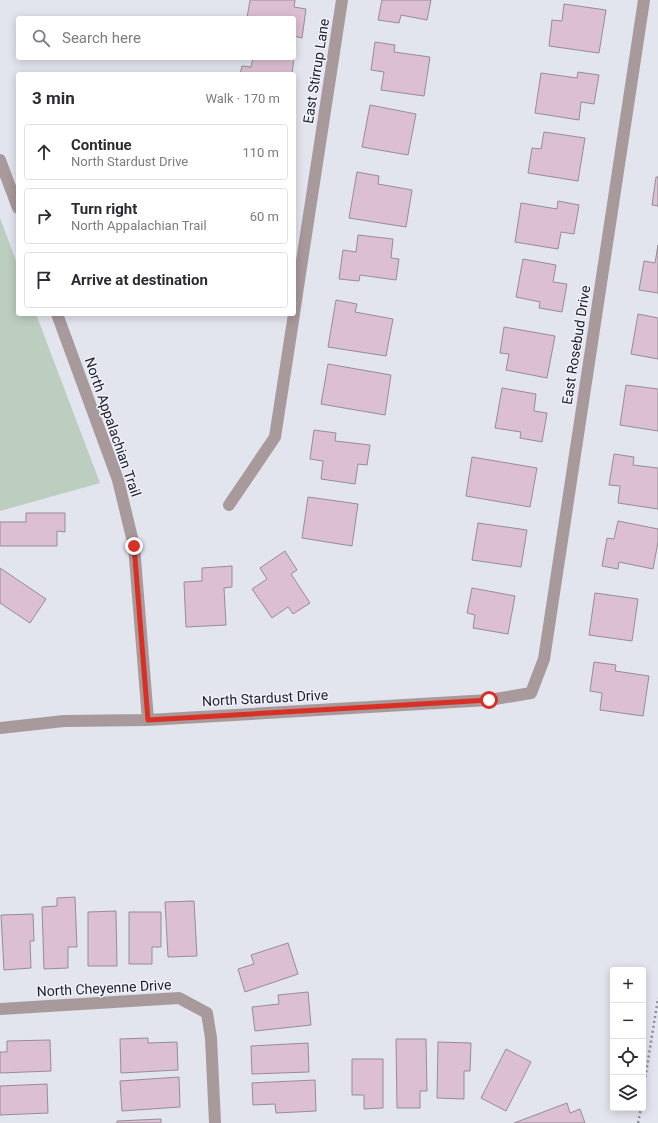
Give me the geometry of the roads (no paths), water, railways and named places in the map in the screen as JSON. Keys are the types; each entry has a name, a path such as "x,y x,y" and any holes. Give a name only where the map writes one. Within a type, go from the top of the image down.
{"street":[{"name":"East Stirrup Lane","path":"296,301 342,0"},
{"name":"East Rosebud Drive","path":"531,693 544,659 644,0"},
{"path":"0,161 16,203"},
{"name":"North Appalachian Trail","path":"58,316 118,480 134,546 148,720"},
{"name":"East Stirrup Lane","path":"229,505 275,437 294,316"},
{"name":"North Stardust Drive","path":"0,728 64,721 148,720 489,700 531,693"},
{"name":"North Cheyenne Drive","path":"0,1009 179,998 207,1013 211,1038 215,1123"}]}
